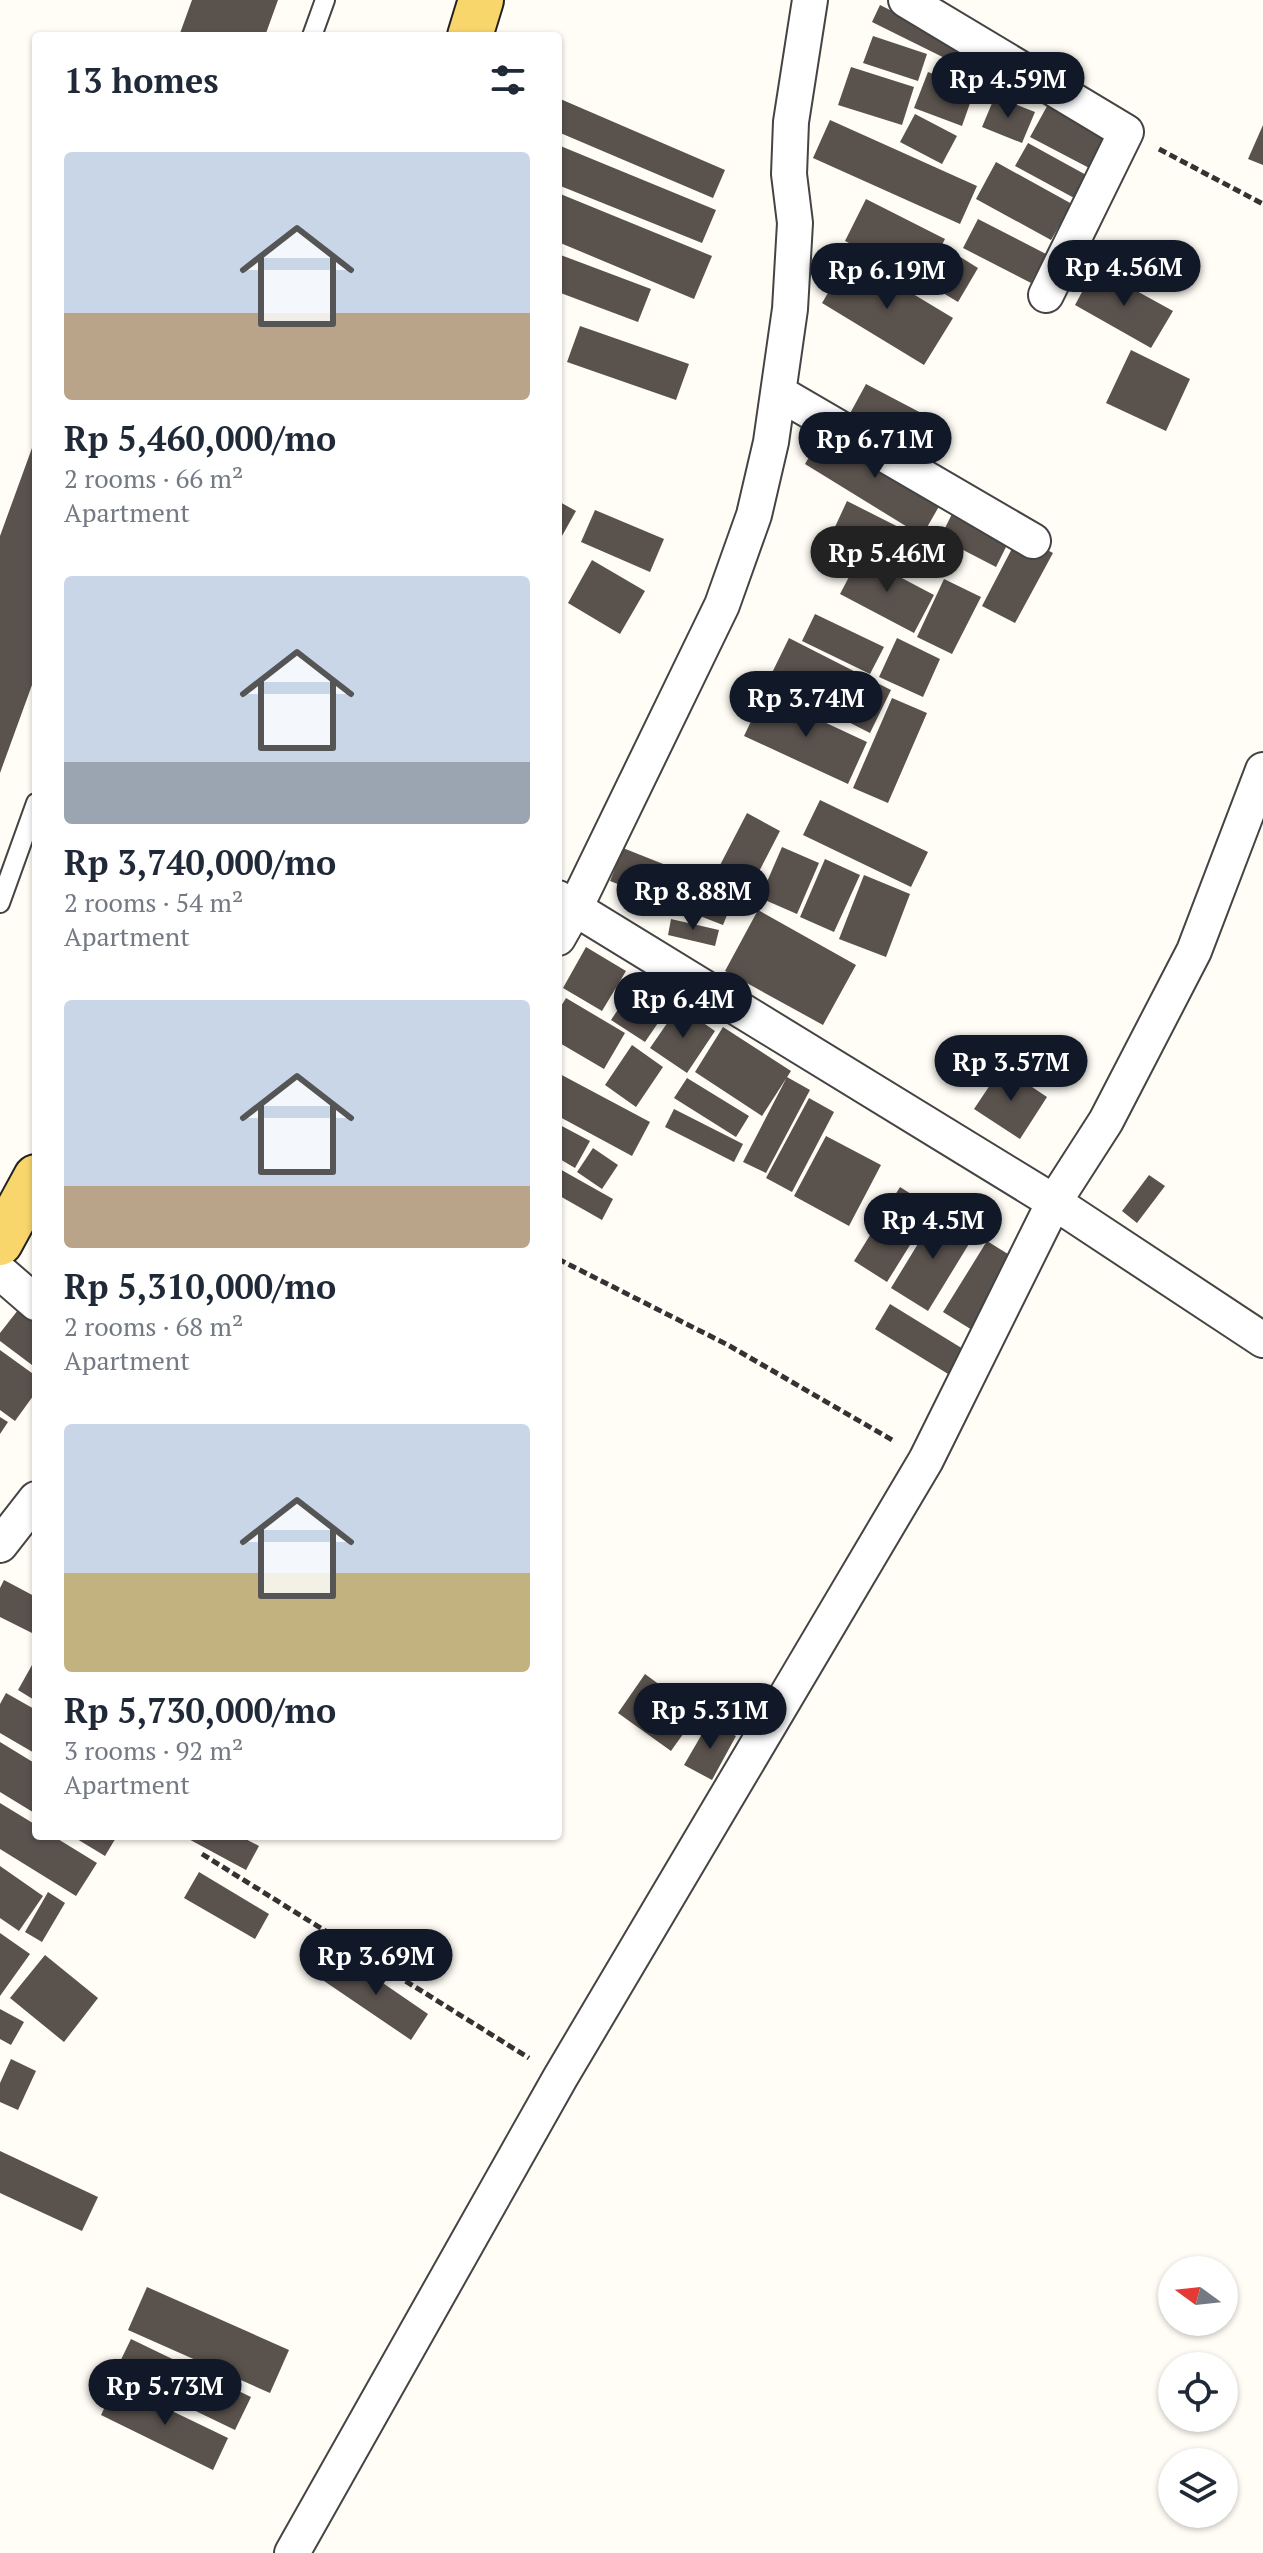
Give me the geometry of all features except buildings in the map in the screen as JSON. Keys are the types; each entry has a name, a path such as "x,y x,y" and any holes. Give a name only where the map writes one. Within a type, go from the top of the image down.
{"main road":[{"path":"471,32 481,0"},
{"path":"0,1243 32,1184"}],"street":[{"path":"810,0 791,122 789,174 795,223 790,309 771,442 754,515 722,605 566,903 1054,1202 1263,1340"},
{"path":"906,0 1126,132 1046,295"},
{"path":"779,393 1033,541"},
{"path":"292,2553 560,2078 926,1460 1054,1202 1106,1121 1194,951 1263,770"},
{"path":"0,1272 32,1300"},
{"path":"0,1545 32,1504"}],"lane":[{"path":"313,32 325,0"},
{"path":"0,903 32,814"}],"path":[{"path":"1126,132 1263,204"},
{"path":"562,1261 728,1345 926,1460"},
{"path":"202,1854 560,2078"}]}
